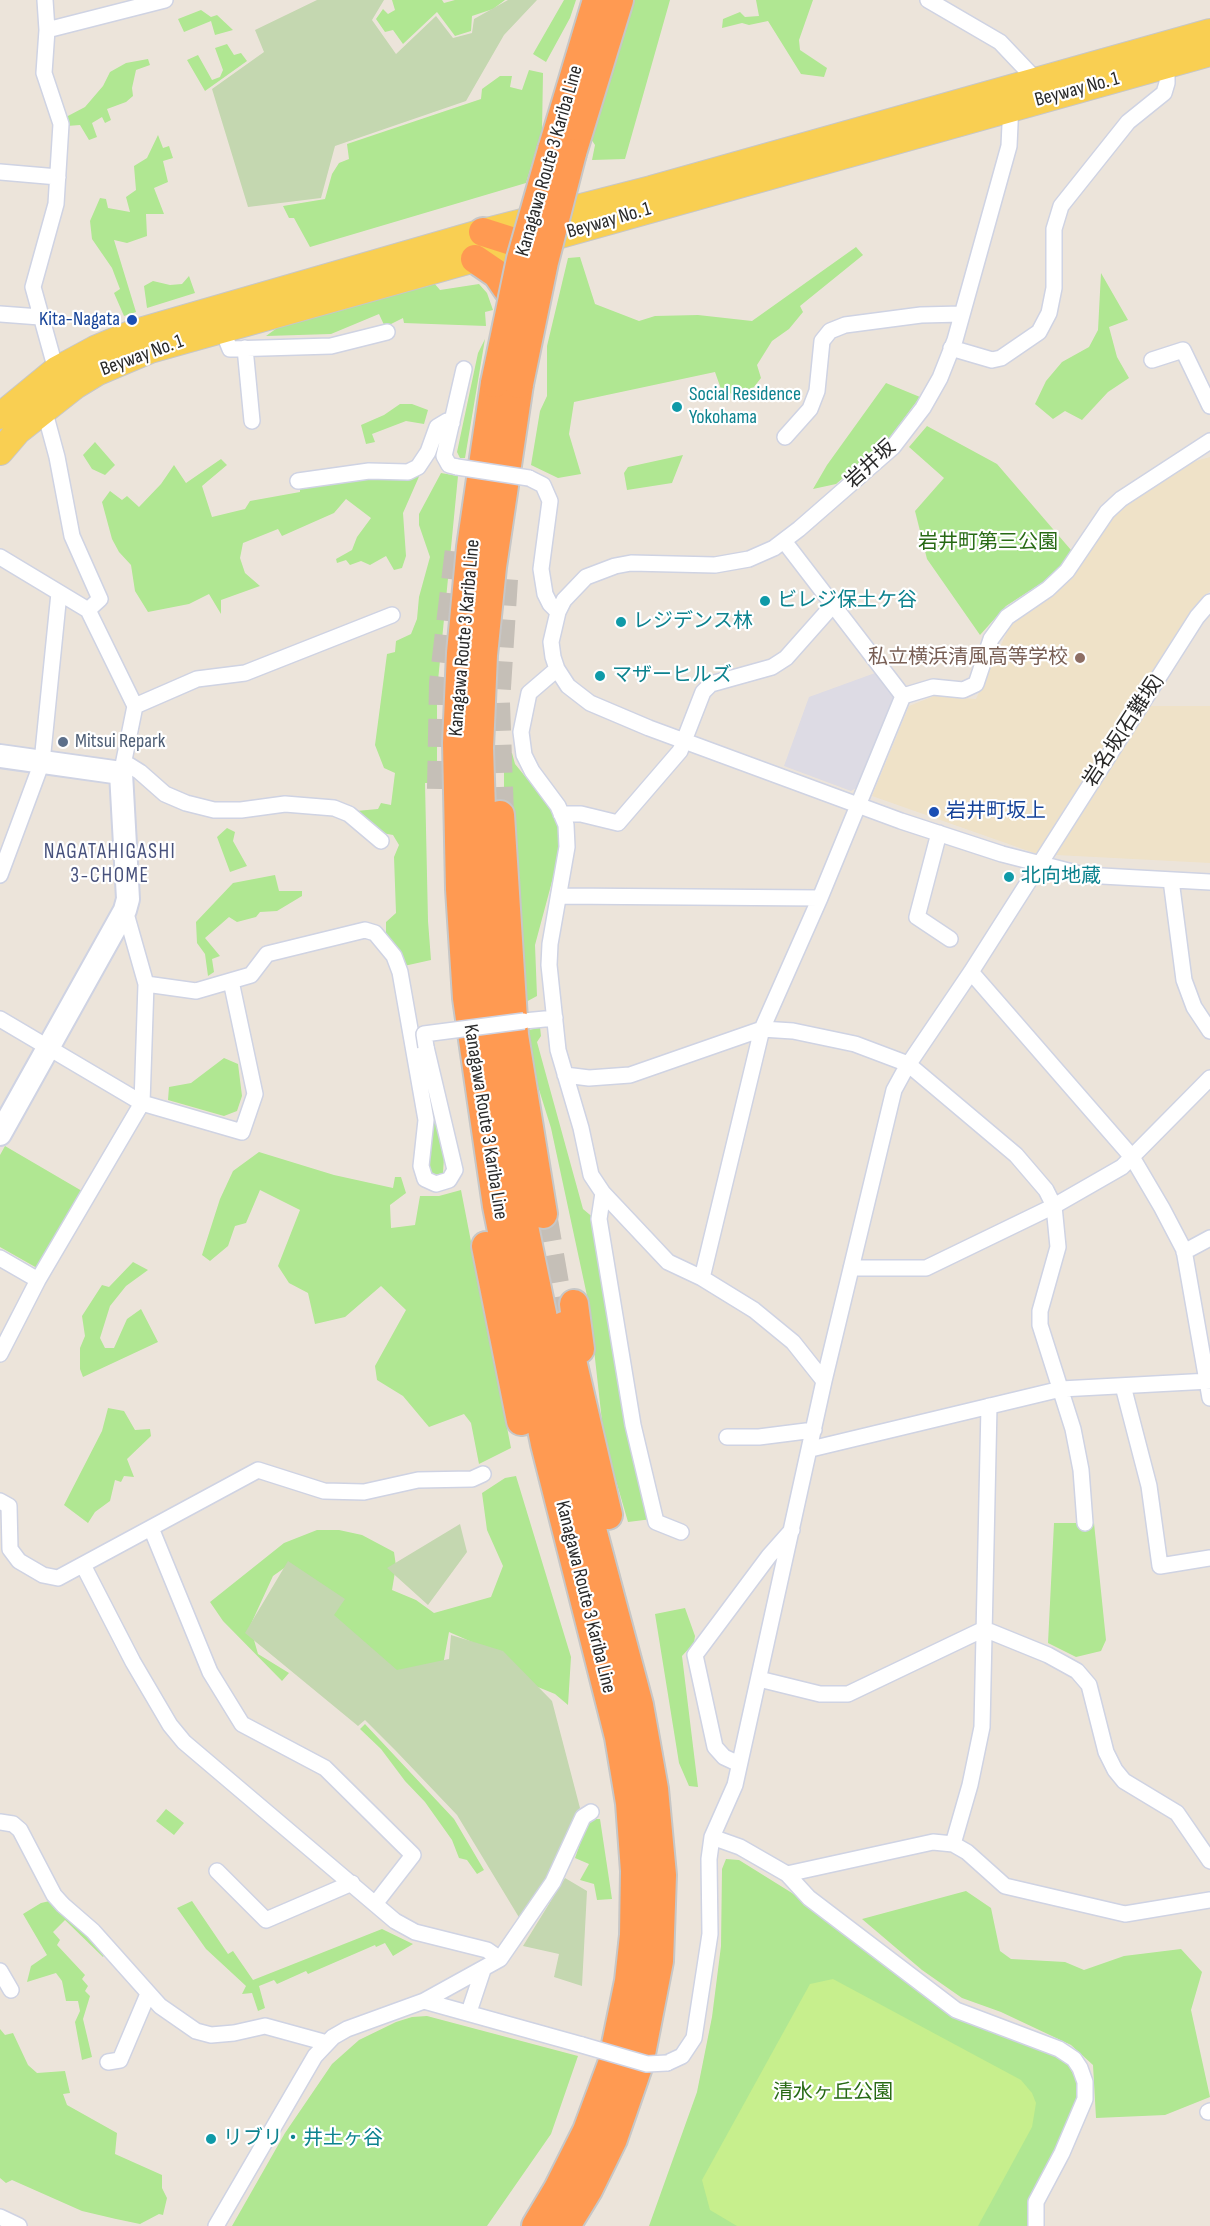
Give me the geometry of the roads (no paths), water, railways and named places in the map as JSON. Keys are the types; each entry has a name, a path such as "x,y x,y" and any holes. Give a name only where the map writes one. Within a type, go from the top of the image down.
{"highway":[{"name":"Kanagawa Route 3 Kariba Line","path":"566,2226 588,2190 613,2139 642,2053 659,1961 662,1918 660,1833 639,1705 579,1525 545,1444 540,1317 504,1113 485,937 480,842 479,748 483,654 507,384 544,262 562,152 597,0"},
{"name":"Kanagawa Route 3 Kariba Line","path":"562,152 619,0"},
{"path":"500,334 514,270 527,246 557,223"},
{"path":"533,342 545,269 557,223"},
{"path":"479,245 527,246 538,256 545,269"},
{"path":"479,245 508,290"},
{"path":"441,789 445,948 454,1038 472,1168 540,1317 589,1434 579,1525"},
{"path":"500,815 514,1035 524,1095 550,1213"},
{"name":"Kanagawa Route 3 Kariba Line","path":"536,2226 558,2189 591,2122 612,2064 623,2021 629,1981 635,1904 630,1803 579,1525"}],"main road":[{"path":"1011,98 1037,81 1167,54 1210,32"},
{"name":"Beyway No. 1","path":"0,416 56,370 95,349 133,333 479,245 1167,54 1210,53"},
{"name":"Beyway No. 1","path":"0,452 18,431 44,409 75,386 120,362 479,245"}],"street":[{"path":"45,0 47,30 44,73 62,124 56,204 33,287 56,370"},
{"path":"47,30 165,0"},
{"path":"928,0 1000,42 1037,81"},
{"path":"951,348 992,360 1001,358 1039,332 1050,313 1054,288 1054,230 1061,206 1128,122 1164,93 1167,54"},
{"name":"岩井坂","path":"555,663 551,642 558,612 564,600 586,577 615,566 631,563 715,565 749,559 784,541 893,447 929,398 940,378 951,348 1009,146 1011,98"},
{"path":"0,172 58,177"},
{"path":"0,314 40,317"},
{"path":"785,437 810,409 817,391 822,341 830,331 845,325 921,315 962,314"},
{"path":"222,329 230,349 331,346 387,332"},
{"path":"245,348 252,421"},
{"path":"1152,360 1183,350 1210,406"},
{"path":"464,369 444,456 448,465 529,478 543,485 550,501 541,569 545,594 558,612"},
{"path":"44,409 57,457 72,536 100,599 88,610"},
{"path":"298,482 369,471 408,472 418,467 428,452 437,427 447,421 452,423"},
{"path":"903,696 933,687 963,690 976,684 991,639 1007,617 1048,589 1067,571 1107,512 1121,499 1210,441"},
{"path":"784,541 903,696"},
{"path":"0,557 88,610 135,706 122,768 128,891 125,910 47,1046 0,1134"},
{"path":"0,875 42,762 59,593"},
{"name":"岩名坂(石難坂)","path":"469,2012 647,2064 668,2063 682,2056 694,2038 710,1934 709,1858 712,1838 735,1785 811,1449 824,1381 894,1090 908,1064 971,972 1197,617 1210,602"},
{"path":"561,814 581,814 618,823 685,741 703,692 711,684 771,667 786,658 833,606"},
{"path":"135,706 197,679 245,673 392,615"},
{"path":"824,1381 794,1342 754,1310 702,1278 668,1262 603,1192 591,1175 581,1128 564,1075 555,1017 550,944 567,847 566,825 524,755 521,732 529,693 555,663 568,686 590,703 685,741 939,833 1084,874 1210,882"},
{"path":"702,1278 762,1029 820,898 903,696"},
{"path":"0,756 42,762 122,768 140,772 165,794 186,803 214,810 241,810 285,804 334,808 349,814 381,841"},
{"path":"939,833 917,917 950,939"},
{"path":"1171,880 1184,980 1194,1007 1210,1031"},
{"path":"560,896 820,898"},
{"path":"0,1354 38,1280 142,1103 146,984 125,910"},
{"path":"146,984 196,991 251,975 267,954 365,930 375,933 384,941 400,972 422,1086 426,1120 421,1166 425,1179 436,1184 449,1180 455,1170 424,1034 555,1017"},
{"path":"971,972 1132,1157 1184,1252 1209,1381 1210,1398"},
{"path":"0,1019 142,1103 242,1132 255,1094 231,981"},
{"path":"564,1075 589,1078 630,1075 762,1029 793,1031 830,1038 908,1064 1016,1155 1046,1190 1054,1206 1058,1247 1040,1311 1040,1325 1043,1342 1061,1389 1081,1470 1084,1523"},
{"path":"851,1268 926,1268 1054,1206 1122,1167 1210,1078"},
{"path":"603,1192 599,1219 633,1425 656,1522 681,1532"},
{"path":"1184,1252 1210,1238"},
{"path":"0,1258 38,1280"},
{"path":"811,1449 1061,1389 1209,1381"},
{"path":"1123,1386 1149,1486 1160,1566 1210,1558"},
{"path":"953,1844 970,1785 982,1727 989,1406"},
{"path":"727,1437 759,1437 814,1430"},
{"path":"0,1501 9,1506 10,1549 19,1561 44,1575 58,1578 258,1470 324,1491 364,1492 418,1480 472,1479 483,1474"},
{"path":"151,1528 210,1672 242,1724 325,1768 414,1855 375,1904"},
{"path":"739,1764 724,1757 715,1747 695,1655 769,1556 792,1530"},
{"path":"83,1565 133,1662 170,1725 219,1774 395,1921 415,1932 487,1950 500,1959"},
{"path":"759,1679 820,1694 848,1694 984,1629 1063,1661 1077,1671 1089,1685 1106,1752 1115,1770 1124,1781 1177,1813 1210,1861"},
{"path":"216,2226 305,2072 327,2043 347,2029 424,2001 500,1959 554,1882 583,1817 591,1812"},
{"path":"0,1822 13,1824 20,1830 54,1895 93,1931 160,2006 196,2031 211,2035 234,2033 265,2026 327,2043"},
{"path":"712,1838 740,1847 787,1874 809,1898 957,2010 1059,2049 1074,2059 1080,2068 1085,2099 1062,2153 1036,2202 1036,2226"},
{"path":"787,1874 933,1842 953,1844 967,1852 1005,1886 1125,1914 1210,1900"},
{"path":"217,1871 266,1920 352,1883"},
{"path":"424,2001 469,2012 483,1970"},
{"path":"0,1971 11,1990"},
{"path":"108,2062 120,2060 148,1994"},
{"path":"0,2217 19,2226"}],"tunnel":[{"path":"441,789 443,683 459,549"},
{"path":"500,815 496,703 504,579"},
{"path":"543,1214 560,1313"}],"place":[{"name":"Kita-Nagata","path":"132,320"},
{"name":"Social Residence Yokohama","path":"677,407"},
{"name":"ビレジ保土ケ谷","path":"765,601"},
{"name":"レジデンス林","path":"621,622"},
{"name":"私立横浜清風高等学校","path":"1080,658"},
{"name":"マザーヒルズ","path":"600,676"},
{"name":"Mitsui Repark","path":"63,742"},
{"name":"岩井町坂上","path":"934,812"},
{"name":"北向地蔵","path":"1009,877"},
{"name":"リブリ・井土ヶ谷","path":"211,2139"}],"district":[{"name":"NAGATAHIGASHI 3-CHOME","path":"110,865"}],"park label":[{"name":"岩井町第三公園","path":"988,543"},
{"name":"清水ヶ丘公園","path":"833,2093"}]}
